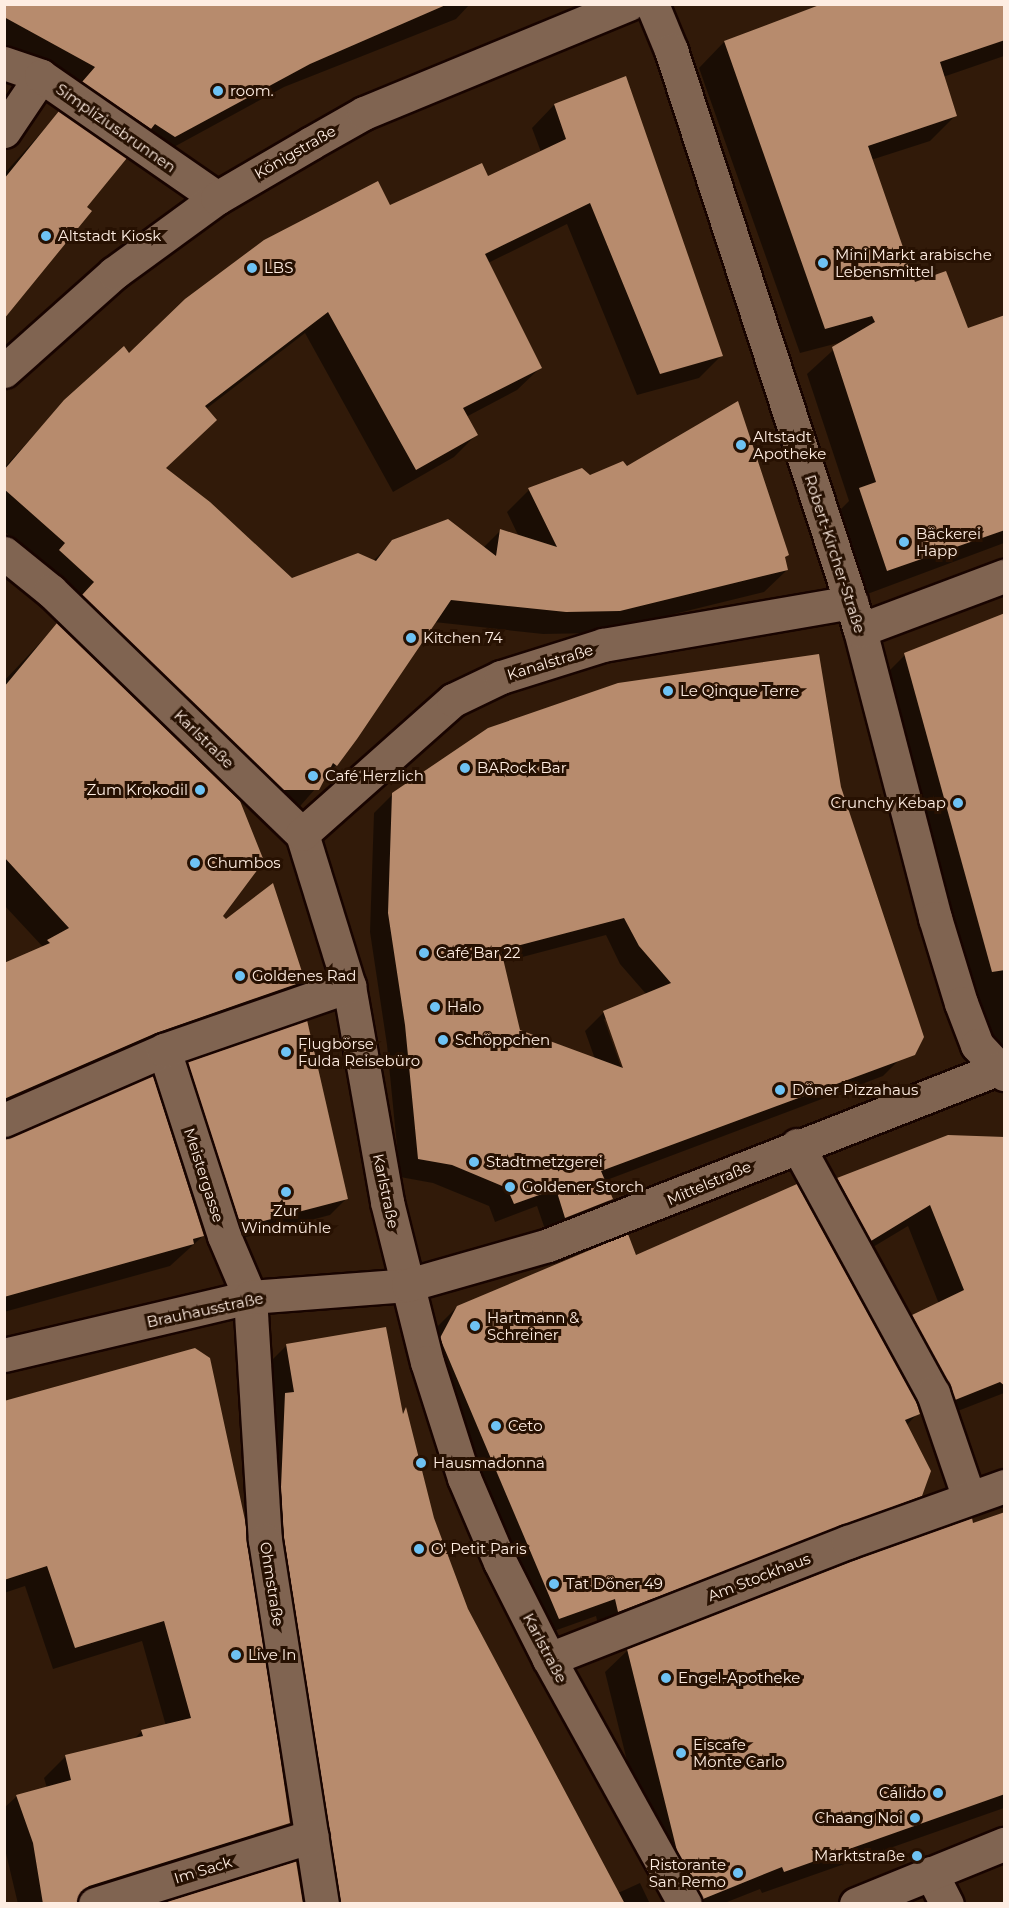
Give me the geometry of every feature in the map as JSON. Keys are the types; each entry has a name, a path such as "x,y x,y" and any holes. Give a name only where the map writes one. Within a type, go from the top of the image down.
{"street":[{"name":"Königstraße","path":"7,365 114,273 217,198 364,113 628,4"},
{"name":"Robert-Kircher-Straße","path":"652,4 671,50 856,616 934,918 977,1044 1001,1072"},
{"path":"4,63 41,76"},
{"name":"Simpliziusbrunnen","path":"4,131 41,76 217,198"},
{"name":"Karlstraße","path":"4,553 51,591 302,834 349,986 387,1202 427,1362 464,1478 500,1562 549,1659 685,1904"},
{"name":"Kanalstraße","path":"302,834 453,700 501,677 603,645 856,616 1005,576"},
{"path":"4,1120 164,1050 349,986"},
{"name":"Meistergasse","path":"164,1050 224,1236 250,1298"},
{"name":"Mittelstraße","path":"408,1285 548,1245 612,1222 797,1145 1001,1072"},
{"path":"797,1145 933,1393 969,1497"},
{"name":"Brauhausstraße","path":"4,1355 250,1298 408,1285"},
{"name":"Ohmstraße","path":"250,1298 265,1540 322,1904"},
{"name":"Am Stockhaus","path":"549,1659 969,1497 1005,1486"},
{"name":"Im Sack","path":"95,1904 312,1836"},
{"path":"855,1904 1005,1844"},
{"path":"931,1874 946,1904"}],"building":[{"path":"4,4 448,4 310,64 175,137 155,124 151,129 82,82 95,67 4,17"},
{"path":"822,4 1005,4 1005,40 940,62 957,116 868,146 915,282 946,271 968,328 1005,315 1005,530 887,571 859,488 876,482 832,347 875,322 872,316 825,329 724,41"},
{"path":"626,76 723,356 660,374 590,203 485,254 542,368 463,408 478,435 416,470 328,312 205,406 217,420 166,468 210,502 292,578 358,553 376,561 392,540 448,519 496,556 500,529 557,547 528,488 582,468 590,475 623,461 627,466 738,401 789,555 785,557 788,570 620,611 566,612 451,600 357,739 337,766 333,763 319,790 283,790 82,595 94,582 59,550 65,543 4,489 4,470 64,400 124,346 129,353 185,299 264,240 378,181 390,205 482,163 488,176 566,139 554,104"},
{"path":"59,111 127,158 87,207 92,211 4,319 4,179"},
{"path":"1005,613 1005,970 992,972 904,653"},
{"path":"57,623 240,801 264,861 223,916 226,919 273,883 305,981 156,1033 4,1099 4,963 50,943 47,940 69,928 4,857 4,687"},
{"path":"819,654 841,787 924,1037 915,1055 601,1171 613,1199 565,1218 556,1189 514,1204 507,1188 452,1165 418,1159 405,1025 388,913 392,793 488,728 618,683","holes":["624,918 639,946 671,983 603,1011 623,1068 520,1030 501,950"]},
{"path":"307,1020 348,1199 241,1227 187,1062"},
{"path":"153,1075 204,1236 193,1239 194,1244 4,1297 4,1138"},
{"path":"948,1135 1005,1137 1005,1386 1000,1382 955,1400 912,1315 964,1290 930,1205 871,1241 837,1178"},
{"path":"797,1184 916,1401 920,1414 905,1420 931,1471 922,1496 618,1612 615,1599 559,1619 440,1338 457,1306 628,1234 636,1255"},
{"path":"386,1327 403,1414 406,1407 434,1518 468,1609 625,1904 340,1904 284,1538 281,1487 285,1393 294,1392 286,1344"},
{"path":"195,1348 210,1358 245,1520 290,1823 89,1886 81,1892 77,1904 43,1904 33,1843 16,1795 71,1780 65,1755 143,1736 141,1730 191,1718 164,1621 75,1648 47,1566 4,1580 4,1401"},
{"path":"1005,1512 1005,1794 784,1872 782,1867 703,1899 677,1851 627,1649 855,1560 972,1518 973,1523"},
{"path":"296,1861 303,1904 159,1904"}],"place":[{"name":"room.","path":"218,91"},
{"name":"Altstadt Kiosk","path":"46,236"},
{"name":"Mini Markt arabische Lebensmittel","path":"823,263"},
{"name":"LBS","path":"252,268"},
{"name":"Altstadt Apotheke","path":"741,445"},
{"name":"Bäckerei Happ","path":"904,542"},
{"name":"Kitchen 74","path":"411,638"},
{"name":"Le Qinque Terre","path":"668,691"},
{"name":"BARock Bar","path":"465,768"},
{"name":"Café Herzlich","path":"313,776"},
{"name":"Zum Krokodil","path":"200,790"},
{"name":"Crunchy Kebap","path":"958,803"},
{"name":"Chumbos","path":"195,863"},
{"name":"Café Bar 22","path":"424,953"},
{"name":"Goldenes Rad","path":"240,976"},
{"name":"Halo","path":"435,1007"},
{"name":"Schöppchen","path":"443,1040"},
{"name":"Flugbörse Fulda Reisebüro","path":"286,1052"},
{"name":"Döner Pizzahaus","path":"780,1090"},
{"name":"Stadtmetzgerei","path":"474,1162"},
{"name":"Goldener Storch","path":"510,1187"},
{"name":"Zur Windmühle","path":"286,1192"},
{"name":"Hartmann & Schreiner","path":"475,1326"},
{"name":"Ceto","path":"496,1426"},
{"name":"Hausmadonna","path":"421,1463"},
{"name":"O' Petit Paris","path":"419,1549"},
{"name":"Tat Döner 49","path":"554,1584"},
{"name":"Live In","path":"236,1655"},
{"name":"Engel-Apotheke","path":"666,1678"},
{"name":"Eiscafe Monte Carlo","path":"681,1753"},
{"name":"Cálido","path":"938,1793"},
{"name":"Chaang Noi","path":"915,1818"},
{"name":"Marktstraße","path":"917,1856"},
{"name":"Ristorante San Remo","path":"738,1873"}]}
